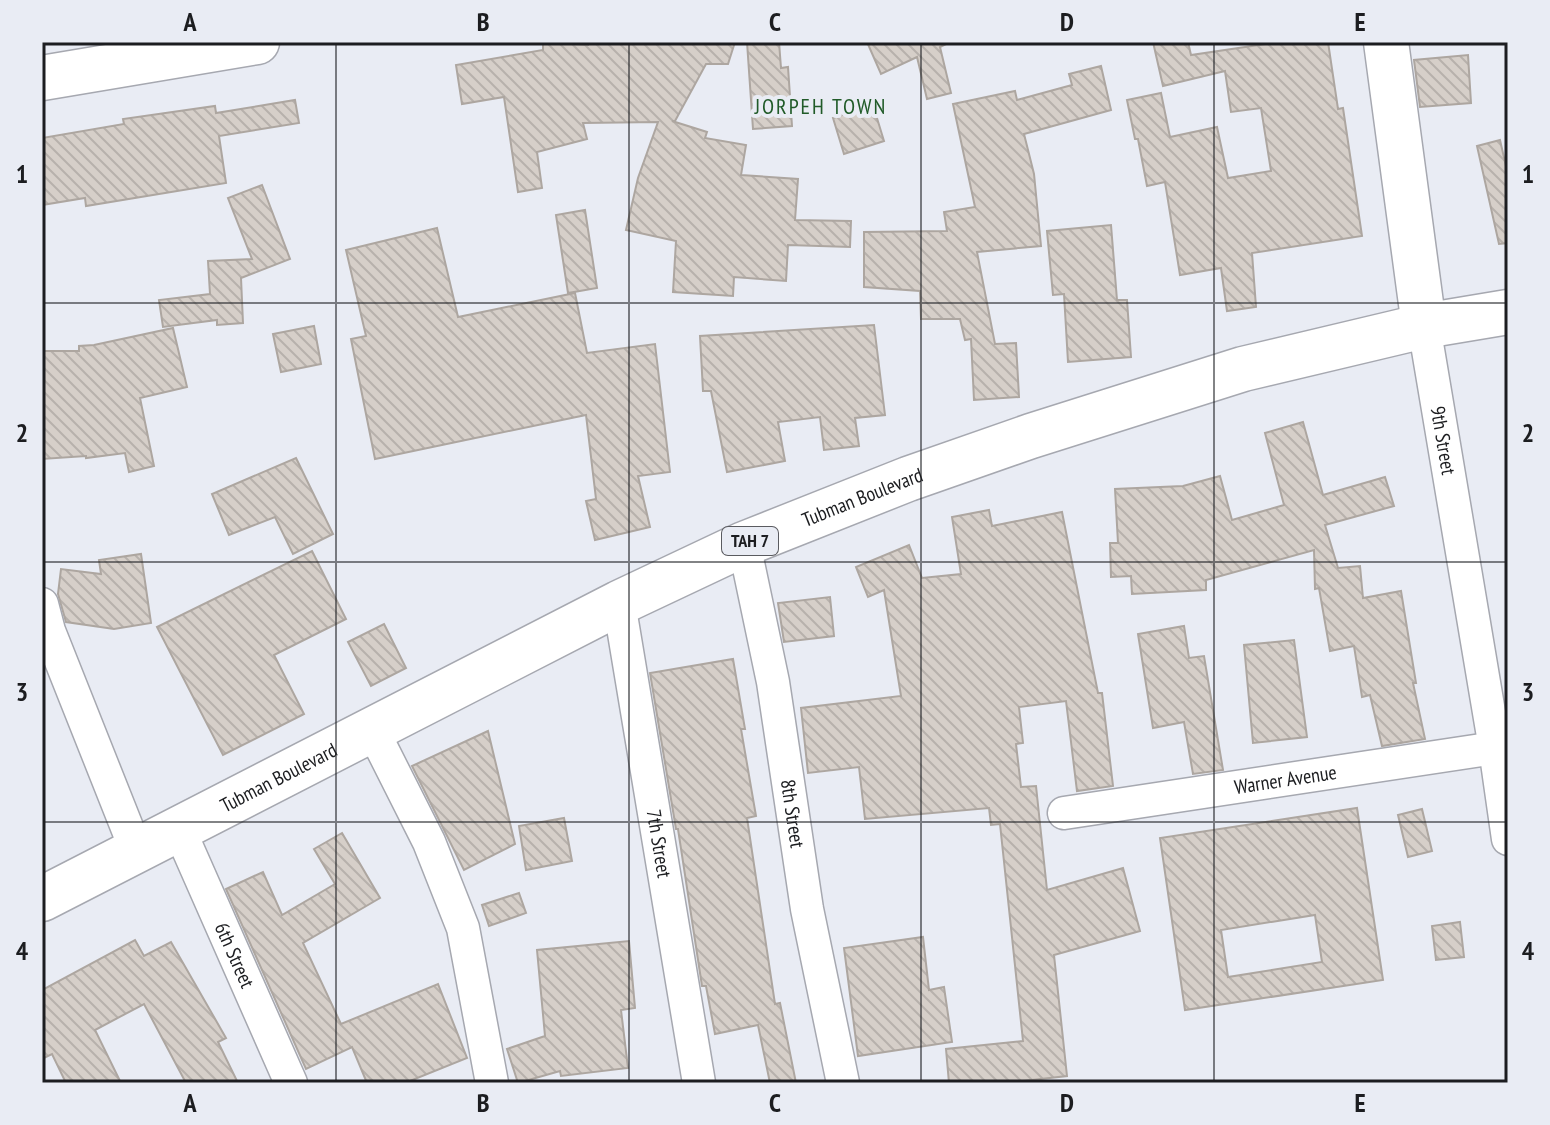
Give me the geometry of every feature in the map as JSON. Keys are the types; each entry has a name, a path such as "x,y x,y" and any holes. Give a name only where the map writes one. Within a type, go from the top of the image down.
{"main road":[{"path":"42,78 257,42"},
{"name":"9th Street","path":"1386,42 1424,326"},
{"name":"Tubman Boulevard","path":"42,899 619,603 744,544 908,479 1031,436 1243,369 1424,326 1508,312"}],"street":[{"name":"9th Street","path":"1424,326 1502,747 1508,839"},
{"name":"8th Street","path":"744,544 773,682 807,909 843,1083"},
{"name":"7th Street","path":"619,603 699,1083"},
{"path":"42,604 49,631 136,850"},
{"path":"372,729 429,842 463,928 492,1083"},
{"name":"Warner Avenue","path":"1064,813 1502,747"},
{"name":"6th Street","path":"179,829 291,1083"}],"building":[{"path":"543,42 588,45 588,42 735,42 728,64 706,64 675,121 672,121 707,132 705,138 746,145 741,175 798,179 795,220 851,221 850,247 788,245 786,281 734,277 733,296 673,292 676,241 626,230 638,178 658,122 583,123 587,139 537,152 542,188 518,192 504,97 462,104 456,65 543,50"},
{"path":"747,42 779,42 781,68 788,67 792,126 753,129"},
{"path":"867,42 950,42 940,47 951,93 927,99 917,57 881,74"},
{"path":"1153,42 1188,42 1191,55 1278,42 1328,42 1338,109 1343,108 1362,236 1252,253 1256,307 1227,311 1221,268 1180,275 1165,182 1147,186 1127,100 1161,93 1170,137 1217,127 1228,178 1271,171 1261,108 1231,112 1225,71 1163,86"},
{"path":"1468,55 1471,103 1420,107 1414,60"},
{"path":"1101,66 1111,110 1024,134 1034,174 1041,246 977,252 995,344 1016,343 1019,397 974,400 971,339 965,340 960,319 921,319 920,291 864,287 864,232 947,231 944,212 975,207 953,104 1015,91 1017,100 1072,85 1069,74"},
{"path":"295,100 299,123 219,136 226,183 86,206 85,198 42,205 42,138 124,124 123,119 215,106 216,113"},
{"path":"873,105 884,141 844,154 833,118"},
{"path":"1500,140 1508,175 1508,243 1499,244 1477,146"},
{"path":"262,185 290,259 241,278 243,323 217,325 217,320 163,327 159,300 210,294 208,261 252,259 228,198"},
{"path":"585,210 597,288 568,293 556,215"},
{"path":"1111,225 1117,300 1127,300 1131,357 1068,362 1064,294 1053,295 1047,231"},
{"path":"437,228 458,317 575,293 587,353 655,344 670,472 638,476 650,527 595,540 586,501 596,499 586,415 375,459 351,339 366,336 346,250"},
{"path":"874,325 885,415 855,418 859,446 824,450 820,417 778,422 785,461 727,472 711,391 703,391 700,336"},
{"path":"314,326 321,364 281,372 273,334"},
{"path":"173,328 187,387 140,398 154,466 129,472 125,453 42,459 42,351 79,351 79,346"},
{"path":"1303,422 1323,495 1385,477 1394,506 1325,525 1338,568 1360,566 1363,598 1401,591 1416,683 1413,683 1425,739 1382,746 1370,695 1362,697 1354,646 1330,651 1319,588 1315,589 1314,550 1206,580 1206,590 1132,594 1131,576 1111,577 1110,543 1118,543 1115,489 1183,486 1220,476 1232,520 1284,505 1265,433"},
{"path":"296,458 333,534 293,554 275,517 229,535 212,494"},
{"path":"989,510 992,526 1062,512 1098,693 1102,693 1113,786 1077,791 1066,701 1019,707 1023,743 1016,744 1021,787 1036,786 1047,890 1123,868 1140,931 1054,955 1067,1076 1004,1083 949,1083 946,1049 1023,1041 1000,824 991,825 989,808 865,819 859,767 808,773 801,708 901,696 884,590 868,597 856,567 909,545 922,578 961,574 952,517"},
{"path":"312,551 346,619 274,655 304,714 223,755 157,627"},
{"path":"141,554 151,623 114,629 66,622 58,594 61,569 101,574 99,560"},
{"path":"830,597 834,636 784,642 778,603"},
{"path":"384,624 406,668 371,686 348,642"},
{"path":"1184,626 1189,658 1204,656 1223,770 1193,774 1184,722 1153,728 1138,634"},
{"path":"1294,640 1307,737 1253,743 1244,645"},
{"path":"733,659 756,816 747,818 775,1004 780,1003 796,1083 770,1083 758,1025 715,1034 706,986 702,986 650,673"},
{"path":"488,731 515,844 464,870 412,766"},
{"path":"1357,808 1383,980 1185,1010 1160,838","holes":["1315,915 1322,962 1228,977 1221,930"]},
{"path":"1422,809 1432,851 1408,857 1398,815"},
{"path":"564,818 572,861 526,870 519,826"},
{"path":"342,833 380,898 303,943 341,1024 438,984 467,1058 405,1083 367,1083 352,1047 306,1069 226,889 263,872 282,915 335,884 314,849"},
{"path":"519,893 526,913 489,926 482,905"},
{"path":"1460,922 1464,957 1436,960 1432,926"},
{"path":"923,937 929,990 944,987 952,1042 858,1056 844,948"},
{"path":"135,940 144,956 171,942 226,1038 218,1042 238,1083 186,1083 144,1004 95,1030 121,1083 66,1083 52,1054 42,1059 42,990"},
{"path":"629,941 635,1008 621,1010 628,1068 561,1076 560,1071 518,1083 507,1049 545,1036 537,950"}],"district":[{"name":"JORPEH TOWN","path":"821,106"}]}
